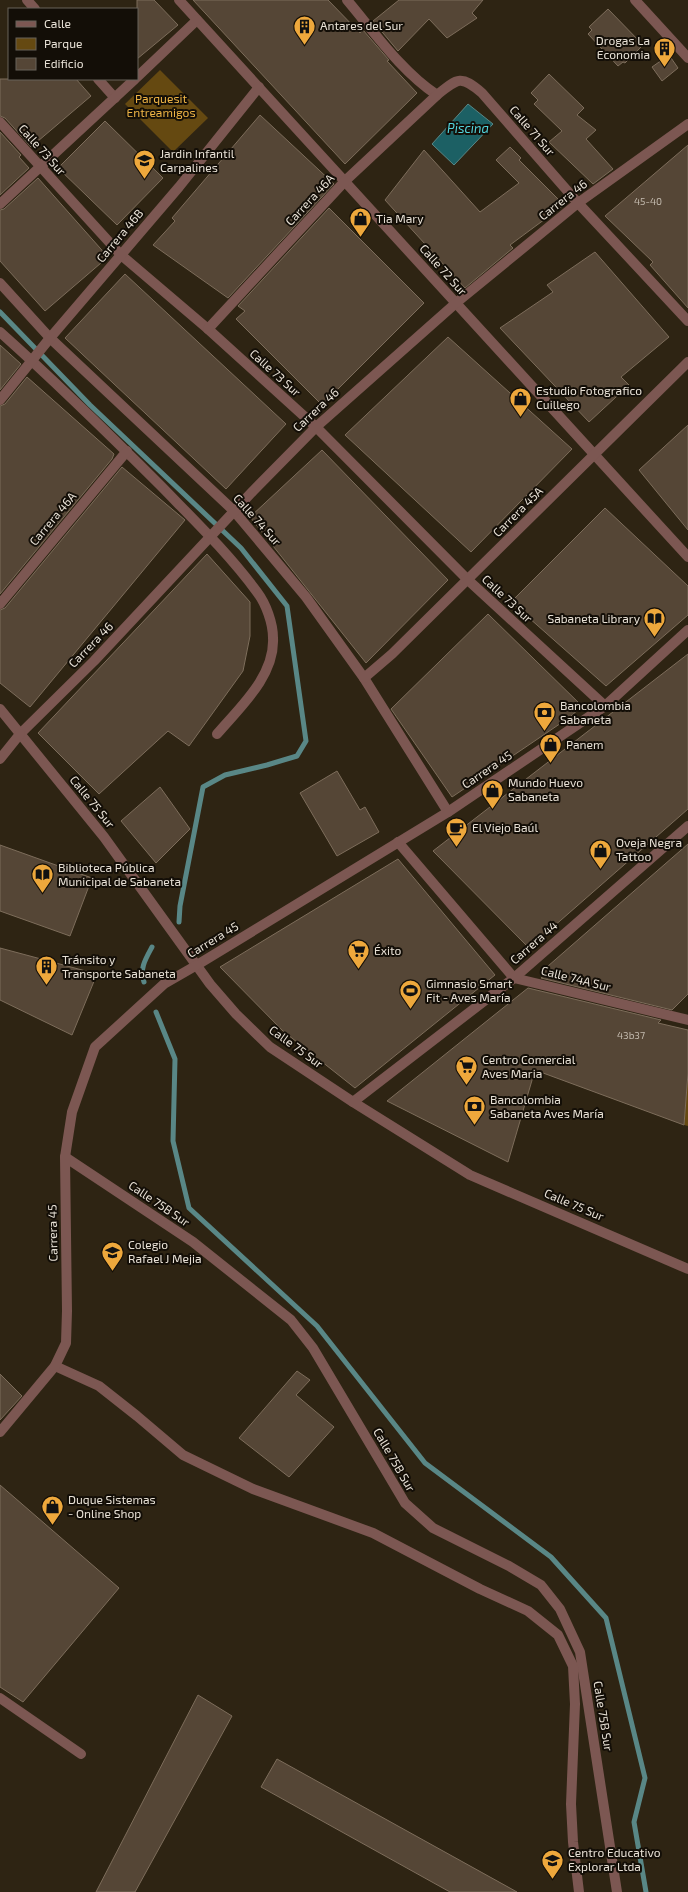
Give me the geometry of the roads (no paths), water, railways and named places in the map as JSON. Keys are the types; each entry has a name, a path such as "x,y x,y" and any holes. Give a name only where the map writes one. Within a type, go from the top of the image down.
{"street":[{"path":"27,0 34,8"},
{"name":"Calle 72 Sur","path":"179,0 688,557"},
{"path":"347,0 405,68 425,87 437,95"},
{"path":"635,0 688,58"},
{"path":"138,76 197,20"},
{"path":"99,80 115,98"},
{"path":"0,204 134,80"},
{"name":"Calle 71 Sur","path":"437,95 456,82 462,80 469,82 482,93 578,203 688,321"},
{"name":"Carrera 46B","path":"0,400 48,340 180,187 259,87"},
{"name":"Carrera 46A","path":"208,329 345,181 437,95"},
{"name":"Calle 73 Sur","path":"0,122 121,255 208,329 316,427 468,580 605,706"},
{"name":"Carrera 46","path":"0,759 20,734 94,660 212,534 316,427 456,302 578,203 688,124"},
{"name":"Calle 74 Sur","path":"0,284 48,340 234,511 306,597 364,678 448,812"},
{"path":"0,332 33,359 212,534 258,594 270,618 274,638 269,667 248,699 217,734"},
{"name":"Carrera 45A","path":"364,678 392,654 468,580 688,362"},
{"name":"Carrera 46A","path":"0,604 127,451"},
{"name":"Carrera 45","path":"0,1432 55,1366 66,1343 65,1157 72,1112 95,1047 164,984 448,812 605,706 688,630"},
{"name":"Calle 75 Sur","path":"0,709 104,837 197,965 236,1014 270,1047 353,1102 470,1175 688,1269"},
{"name":"Carrera 44","path":"353,1102 514,978 688,826"},
{"path":"398,842 514,978"},
{"name":"Calle 74A Sur","path":"514,978 686,1018"},
{"name":"Calle 75B Sur","path":"65,1157 193,1242 291,1320 313,1348 405,1503 433,1528 510,1566 541,1585 560,1609 580,1652 617,1892"},
{"path":"55,1366 99,1386 183,1455 253,1489 373,1533 480,1589 528,1611 558,1636 573,1666 575,1704 572,1842 579,1892"},
{"path":"0,1698 81,1754"}],"water":[{"name":"Piscina","path":"468,104 493,124 454,165 432,144"}],"waterway":[{"path":"0,312 90,405 241,548 287,606 306,741 297,756 225,775 203,787 180,906 179,922"},
{"path":"144,982 142,973 143,968 152,947"},
{"path":"156,1012 175,1059 173,1141 189,1208 317,1326 425,1463 551,1557 606,1618 645,1778 634,1822 646,1892"}],"place":[{"name":"Antares del Sur","path":"304,46"},
{"name":"Drogas La Economia","path":"665,68"},
{"name":"Jardin Infantil Carpalines","path":"145,180"},
{"name":"Tia Mary","path":"361,238"},
{"name":"Estudio Fotografico Cuillego","path":"521,418"},
{"name":"Sabaneta Library","path":"655,638"},
{"name":"Bancolombia Sabaneta","path":"544,732"},
{"name":"Panem","path":"551,764"},
{"name":"Mundo Huevo Sabaneta","path":"493,810"},
{"name":"El Viejo Baúl","path":"457,848"},
{"name":"Oveja Negra Tattoo","path":"601,870"},
{"name":"Biblioteca Pública Municipal de Sabaneta","path":"43,894"},
{"name":"Éxito","path":"358,970"},
{"name":"Tránsito y Transporte Sabaneta","path":"46,986"},
{"name":"Gimnasio Smart Fit - Aves María","path":"410,1010"},
{"name":"Centro Comercial Aves Maria","path":"467,1086"},
{"name":"Bancolombia Sabaneta Aves María","path":"475,1126"},
{"name":"Colegio Rafael J Mejia","path":"113,1272"},
{"name":"Duque Sistemas - Online Shop","path":"53,1526"},
{"name":"Centro Educativo Explorar Ltda","path":"553,1880"}],"park label":[{"name":"Parquesit Entreamigos","path":"161,106"}]}
